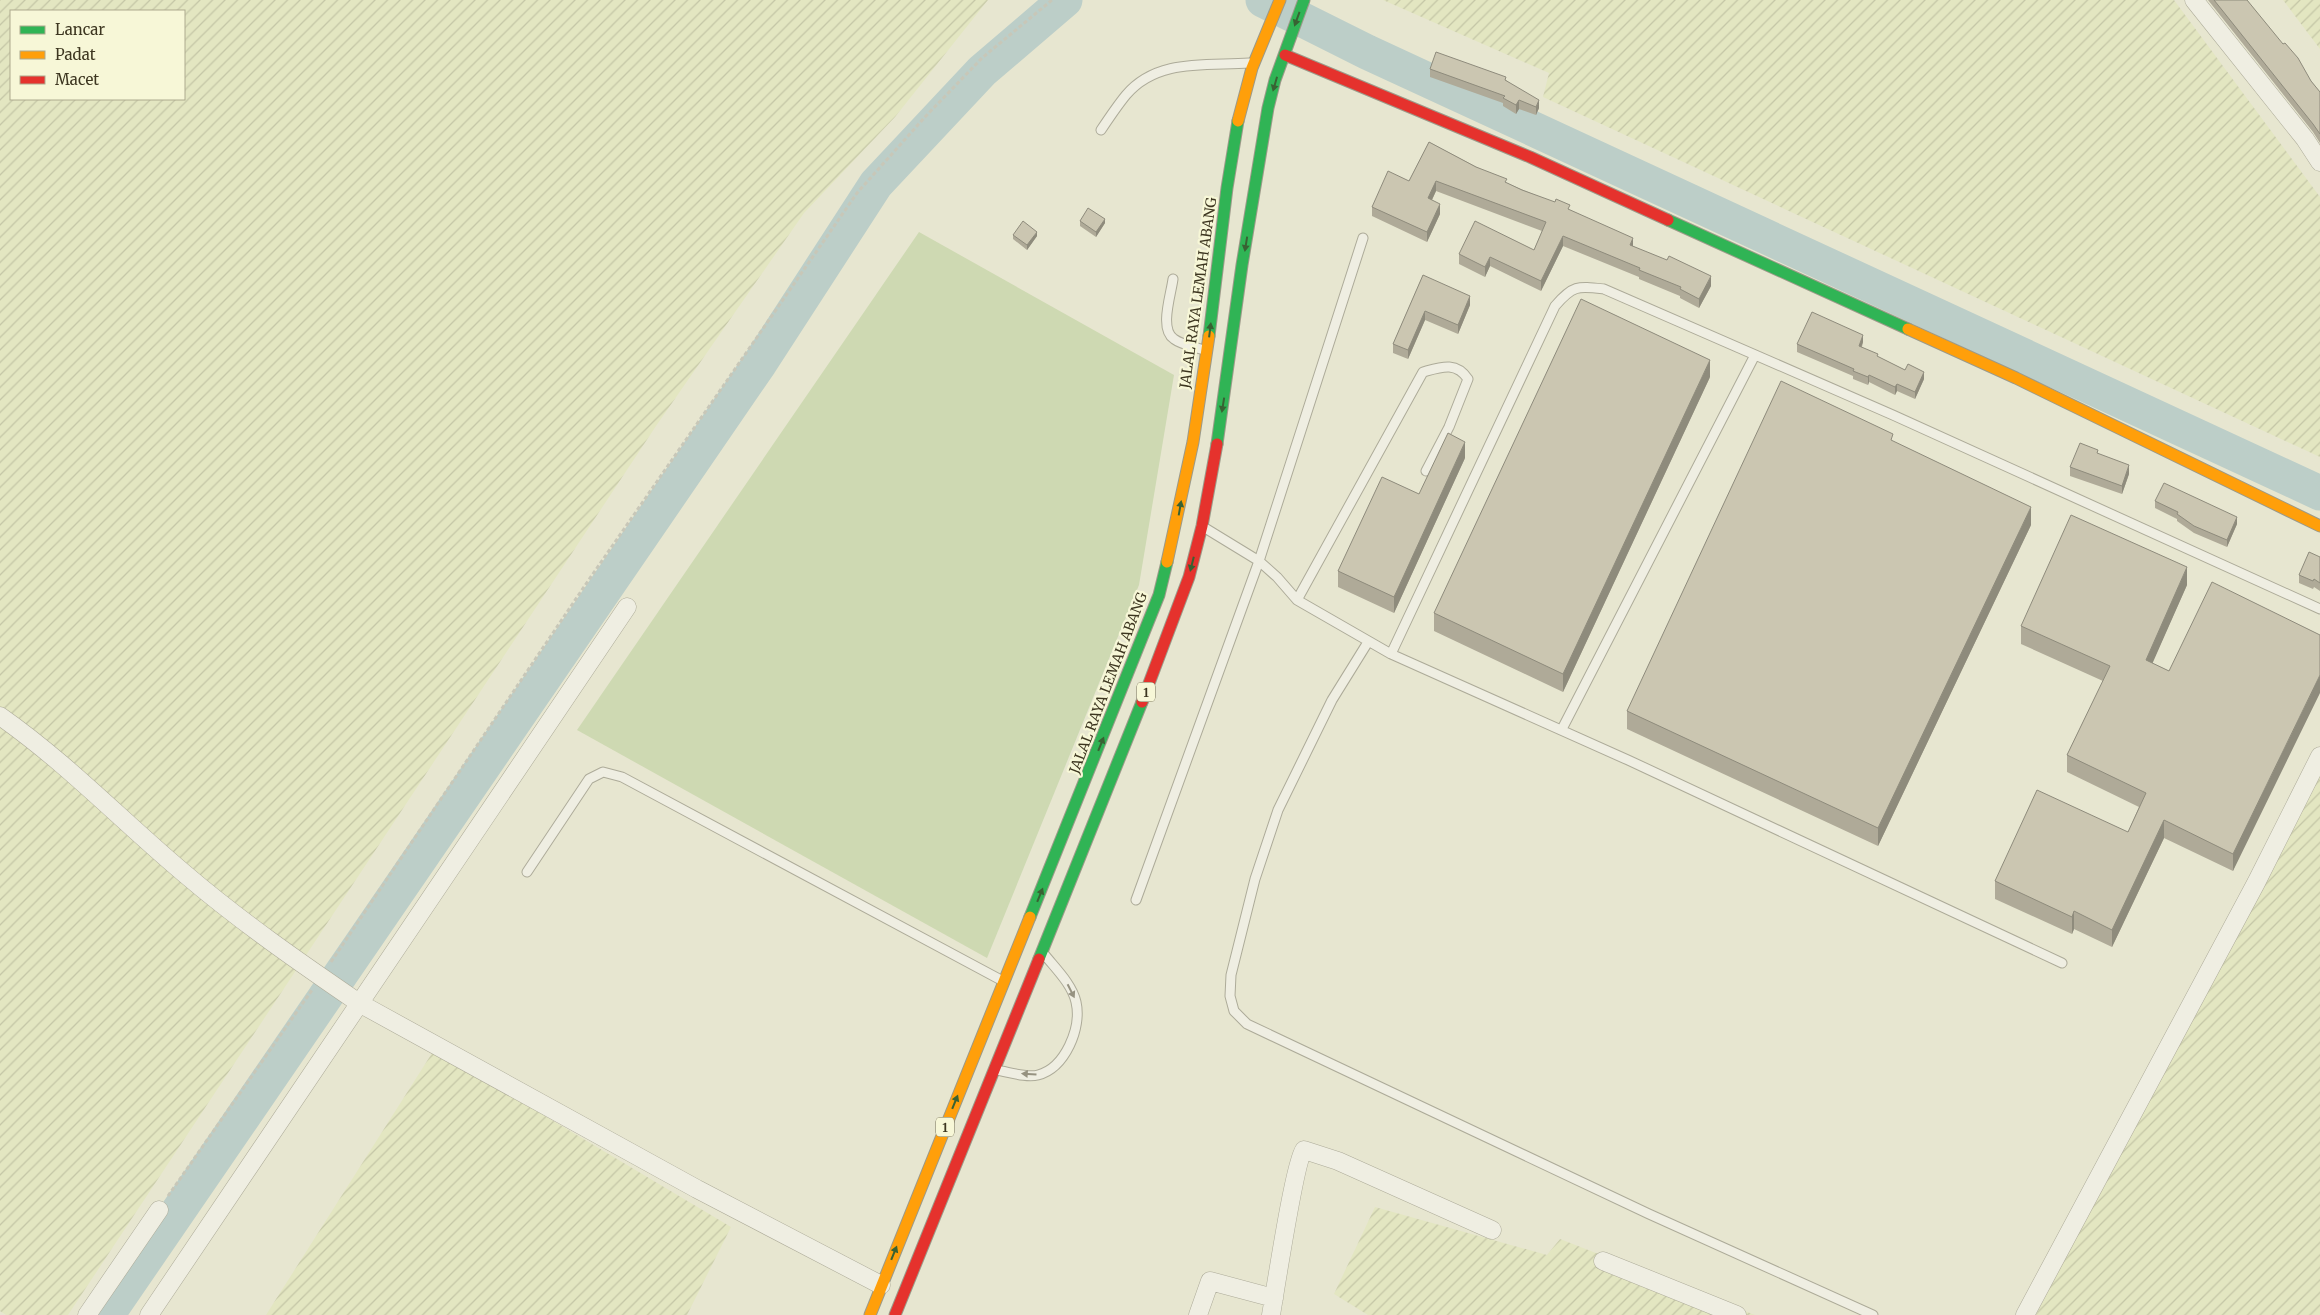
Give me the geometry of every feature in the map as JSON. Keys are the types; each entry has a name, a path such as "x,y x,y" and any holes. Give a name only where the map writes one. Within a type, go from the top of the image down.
{"main road":[{"name":"JALAL RAYA LEMAH ABANG","path":"870,1315 1159,595 1175,534 1207,351 1231,166 1241,110 1254,63 1280,0"},
{"name":"1","path":"895,1315 1043,952 1164,646 1189,577 1202,526 1215,456 1242,265 1268,108 1304,0"},
{"path":"1285,54 1530,157 2016,378 2320,526"}],"street":[{"path":"2194,0 2305,139 2320,162"},
{"path":"149,1315 627,607"},
{"path":"0,716 42,746 184,873 240,920 359,1003 697,1189 882,1285"},
{"path":"2024,1315 2238,917 2320,756"},
{"path":"1271,1315 1301,1154 1304,1150 1338,1161 1492,1230"},
{"path":"87,1315 159,1210"},
{"path":"1603,1261 1737,1315"},
{"path":"1198,1315 1210,1281 1274,1298"}],"lane":[{"path":"1101,130 1127,93 1150,76 1170,67 1254,63"},
{"path":"1136,900 1259,561 1363,238"},
{"path":"1173,279 1167,325 1168,333 1175,340 1207,351"},
{"path":"1391,654 1556,306 1566,293 1579,286 1604,289 1902,418 2320,609"},
{"path":"1562,729 1755,355"},
{"path":"1297,600 1423,372 1446,365 1463,372 1468,380 1449,427 1426,471"},
{"path":"1202,526 1259,561 1277,577 1297,600 1391,654 1562,729 2062,963"},
{"path":"1368,642 1332,700 1278,810 1255,879 1231,975 1230,996 1234,1011 1247,1024 1649,1214 1873,1315"},
{"path":"528,872 589,779 603,772 622,777 1004,982"},
{"path":"994,1070 1036,1076 1050,1071 1060,1061 1071,1041 1077,1019 1076,1002 1070,988 1043,952"}],"path":[{"path":"159,1210 324,980 588,581 857,193 925,117 982,58 1052,0"}],"green space":[{"path":"0,0 988,0 895,117 804,213 656,426 68,1315 6,1315 0,1311"},
{"path":"1383,0 2174,0 2320,197 2320,457 1543,97 1549,73"},
{"path":"2283,0 2320,0 2320,49"},
{"path":"919,232 1174,375 1139,585 987,958 577,730"},
{"path":"2320,760 2320,1315 2036,1315"},
{"path":"434,1050 731,1227 687,1315 266,1315"},
{"path":"1375,1207 1547,1255 1560,1239 1755,1315 1368,1315 1334,1294"}],"building":[{"path":"2214,0 2247,0 2283,44 2285,43 2298,58 2311,81 2320,92 2320,134 2313,124"},
{"path":"1436,52 1506,77 1505,80 1539,100 1536,107 1519,100 1516,105 1503,98 1505,96 1430,69"},
{"path":"1429,142 1476,167 1507,179 1505,182 1522,190 1555,202 1556,199 1570,205 1568,209 1633,238 1630,245 1667,260 1669,256 1711,276 1699,299 1680,289 1681,287 1639,270 1640,268 1563,236 1541,281 1490,257 1485,267 1459,254 1475,221 1534,250 1546,222 1436,181 1428,198 1440,204 1427,232 1372,207 1388,171 1409,181"},
{"path":"1088,208 1105,219 1096,232 1080,221"},
{"path":"1023,221 1037,232 1027,245 1013,235"},
{"path":"1423,275 1470,296 1458,325 1425,311 1408,350 1393,344"},
{"path":"1581,299 1710,360 1563,674 1434,613"},
{"path":"1812,312 1863,335 1859,346 1878,354 1877,356 1905,370 1908,364 1924,372 1915,392 1897,384 1895,387 1869,375 1868,377 1853,371 1854,369 1797,344"},
{"path":"1781,381 1893,434 1891,440 2031,507 1878,828 1627,711"},
{"path":"1448,433 1465,442 1394,597 1338,571 1382,477 1419,494"},
{"path":"2080,443 2098,450 2097,453 2129,465 2122,486 2070,467"},
{"path":"2164,483 2237,517 2227,540 2194,526 2177,514 2178,512 2155,501"},
{"path":"2071,515 2187,567 2146,660 2169,671 2212,582 2320,635 2320,675 2233,854 2164,820 2112,930 2074,911 2072,917 1995,881 2037,790 2128,832 2146,793 2067,755 2110,666 2021,626"},
{"path":"2309,552 2320,557 2320,583 2314,579 2313,581 2299,575"}],"waterway":[{"path":"107,1315 760,363 876,184 982,71 1065,0"},
{"path":"1263,0 1367,52 2320,493"}],"traffic: fast":[{"path":"1217,444 1242,265 1268,108 1275,80 1304,0"},
{"path":"1209,336 1227,188 1238,121"},
{"path":"1668,220 1908,329"},
{"path":"1030,917 1159,595 1167,562"},
{"path":"1039,959 1142,702"}],"traffic: slow":[{"path":"1238,121 1252,68 1280,0"},
{"path":"1908,329 2016,378 2320,526"},
{"path":"1167,562 1193,442 1209,336"},
{"path":"870,1315 1030,917"}],"traffic: jam":[{"path":"1285,55 1530,157 1668,220"},
{"path":"1142,702 1189,577 1202,526 1217,444"},
{"path":"895,1315 1039,959"}]}
